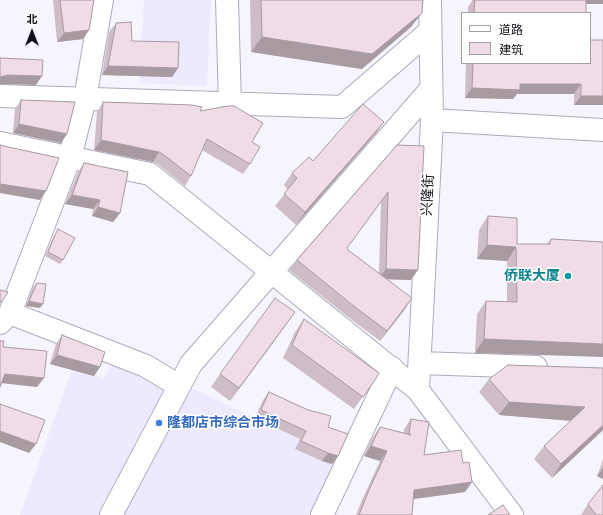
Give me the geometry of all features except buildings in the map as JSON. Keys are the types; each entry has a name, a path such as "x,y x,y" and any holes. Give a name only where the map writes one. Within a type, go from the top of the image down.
{"street":[{"path":"102,0 85,99 70,158 5,318 146,366 179,386"},
{"path":"227,0 230,104"},
{"name":"兴隆街","path":"418,390 432,120 430,0"},
{"path":"0,96 342,107 430,31"},
{"path":"111,515 191,364 431,88"},
{"path":"432,120 603,130"},
{"path":"0,143 150,174 418,390 512,515"},
{"path":"420,363 555,368"},
{"path":"322,515 392,368"}],"shaded area":[{"path":"144,0 211,0 207,86 139,83"},
{"name":"隆都店市综合市场","path":"117,353 355,465 329,515 20,515 73,367 104,379"}],"place":[{"name":"侨联大厦","path":"568,276"},
{"name":"隆都店市综合市场","path":"159,423"}]}
